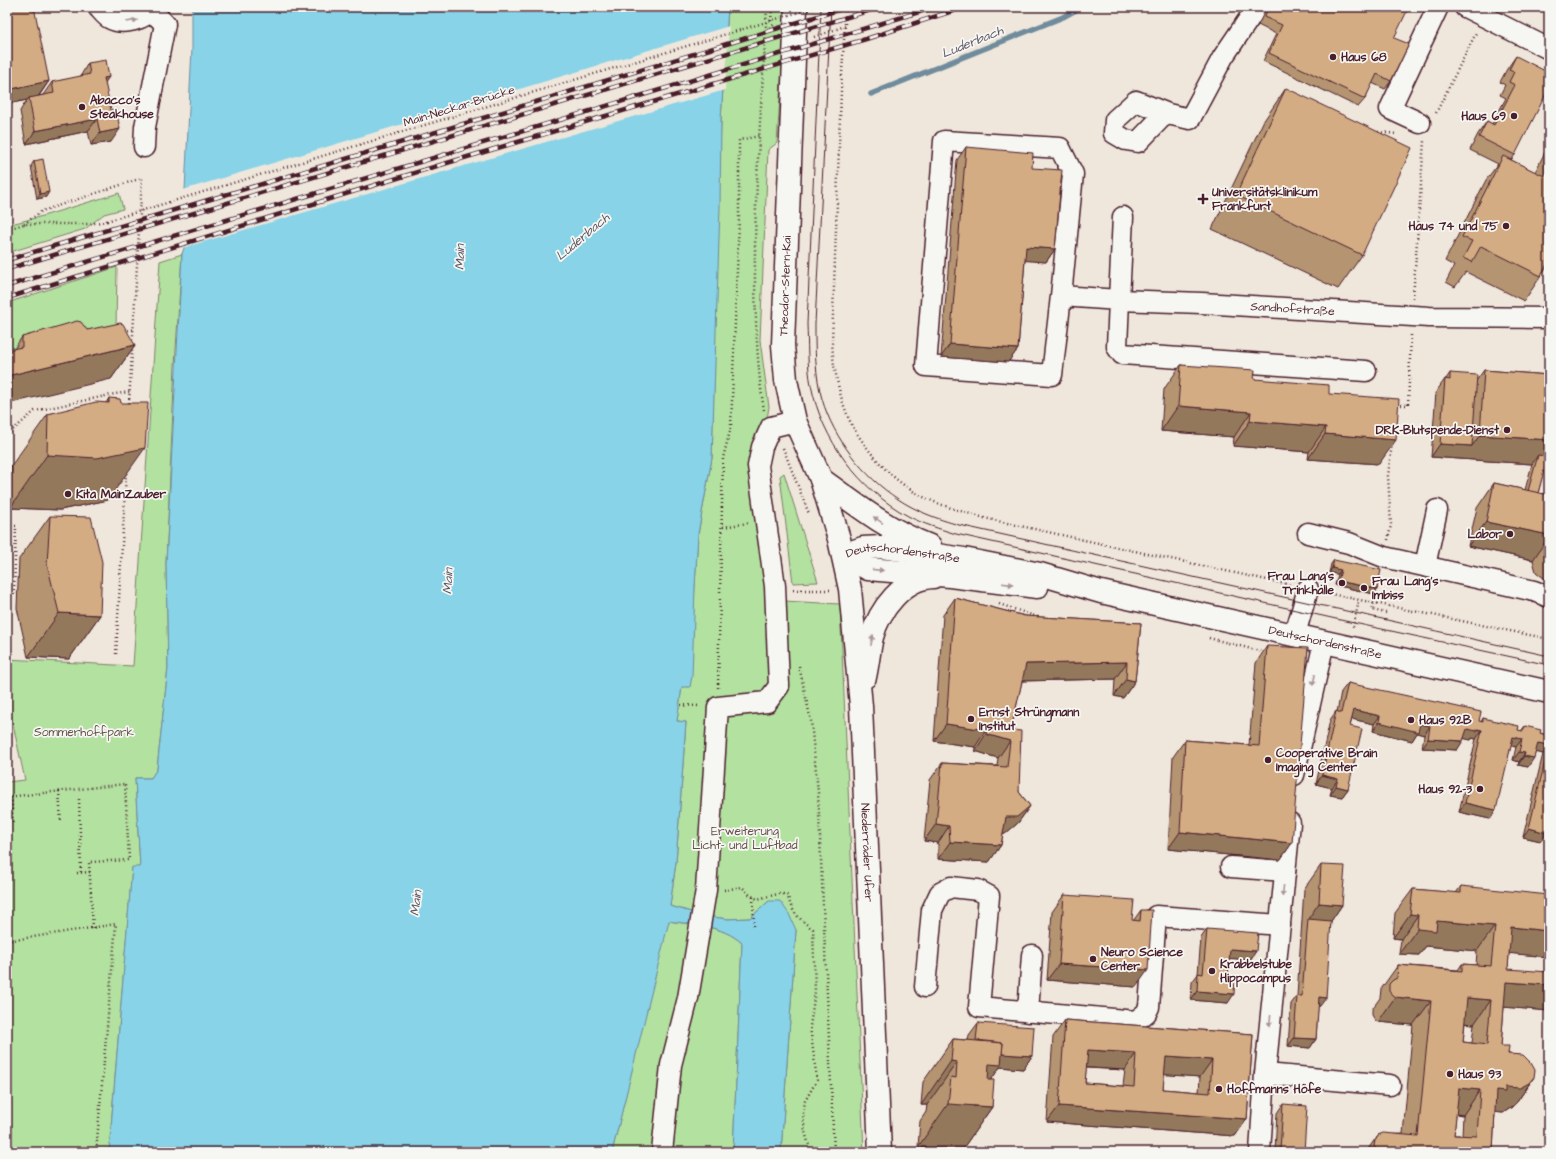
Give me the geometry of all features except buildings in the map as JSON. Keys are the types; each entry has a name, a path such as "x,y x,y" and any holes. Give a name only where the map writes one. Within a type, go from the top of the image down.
{"main road":[{"name":"Theodor-Stern-Kai","path":"796,7 783,345 786,380 795,421 821,479 843,554"},
{"path":"821,479 891,529 916,541 964,559"},
{"name":"Deutschordenstraße","path":"843,554 863,548 882,546 964,559 1040,574 1102,592 1549,692"},
{"name":"Deutschordenstraße","path":"843,554 868,569 950,576 1034,587 1102,592"},
{"name":"Niederräder Ufer","path":"843,554 850,589 860,706 880,1152"},
{"path":"860,706 872,636 880,617 893,599 907,586 928,577 950,576"}],"street":[{"path":"98,7 109,18 125,22 139,20 153,9 165,24 145,127 144,147"},
{"path":"1168,114 1190,119 1223,57 1257,7"},
{"path":"1426,126 1390,109 1438,7"},
{"path":"1465,7 1549,49"},
{"path":"944,141 1060,148 1073,174 1061,296 1052,374 926,366 944,141"},
{"path":"1123,217 1117,347 1122,354 1366,371"},
{"name":"Sandhofstraße","path":"1061,296 1412,316 1549,318"},
{"path":"662,1152 671,1065 688,998 704,898 718,707 767,702 778,686 775,586 758,466 762,448 771,427 795,421"},
{"path":"1425,566 1437,510"},
{"path":"1308,533 1349,543 1384,557 1534,591 1549,597"},
{"path":"1295,634 1308,589"},
{"path":"1260,1152 1265,1074 1294,776 1324,642"},
{"path":"1231,867 1285,871"},
{"path":"925,987 932,910 940,892 951,887 978,890 989,896 979,1007 1136,1021 1146,1014 1149,1007 1149,915 1280,925"},
{"path":"1028,1012 1032,955"},
{"path":"1265,1074 1390,1085"}],"path":[{"path":"767,7 755,226 756,332 758,378 764,415 771,427"},
{"path":"771,21 772,7"},
{"name":"Main-Neckar-Brücke","path":"24,224 89,224 107,221 816,7"},
{"path":"846,7 841,90 832,342 835,374 840,394 852,426 880,464 915,492 942,505 984,518 1359,601 1549,638"},
{"path":"1396,413 1397,405 1408,405 1412,316 1426,126 1484,17"},
{"path":"766,30 777,23"},
{"path":"813,37 845,26"},
{"path":"1371,131 1401,135"},
{"path":"681,705 718,707 723,527 723,458 731,428 739,218 739,140 759,136"},
{"path":"7,229 24,224 42,211 142,178 129,408"},
{"path":"122,331 134,329"},
{"path":"7,435 35,411 130,392"},
{"path":"1384,557 1391,526 1388,476 1393,436"},
{"path":"116,654 126,472"},
{"path":"723,527 749,523"},
{"path":"7,526 16,526 14,595"},
{"path":"1377,587 1372,610 1386,613"},
{"path":"787,590 833,590"},
{"path":"1353,629 1359,601"},
{"path":"998,604 1044,619 1037,620"},
{"path":"798,661 811,721 818,792 834,1152"},
{"path":"7,797 125,784 129,860 89,862 93,928"},
{"path":"59,791 61,822"},
{"path":"11,797 13,823"},
{"path":"79,799 81,872"},
{"path":"77,872 90,872"},
{"path":"704,898 724,890 742,887 753,897 758,899 778,894 786,895 791,908 798,918 813,929 815,991 810,1027 817,1080 805,1101 803,1115 805,1132 811,1152"},
{"path":"753,897 754,926"},
{"path":"7,941 116,924 96,1152"}],"green space":[{"name":"Erweiterung Licht- und Luftbad","path":"728,7 786,7 777,143 768,150 760,340 769,407 762,448 784,601 840,604 864,1152 781,1152 796,930 769,901 750,918 728,919 705,916 670,906 676,862 686,722 677,721 682,686 689,687 698,534 712,458 721,120"},
{"path":"119,193 123,209 104,214 85,229 7,253 7,225 43,216"},
{"name":"Sommerhoffpark","path":"182,254 175,365 166,563 168,668 157,769 151,778 135,778 140,867 132,868 109,1152 7,1152 7,782 25,780 7,697 7,659 133,666 160,261"},
{"path":"117,267 116,329 7,351 7,303"},
{"path":"784,473 818,582 793,583 780,476"},
{"path":"668,921 717,929 734,937 742,943 733,1152 612,1152"}],"water":[{"name":"Main","path":"192,7 728,7 721,120 720,207 712,458 698,534 692,676 690,687 682,687 677,721 686,722 676,862 670,906 705,916 728,919 750,918 769,901 780,901 789,914 796,930 781,1152 733,1152 742,943 734,937 717,929 669,921 612,1152 109,1152 132,867 140,867 135,778 151,778 157,769 168,668 166,563 182,254 184,248 185,190 192,48"}],"pier":[{"path":"729,26 725,90 182,248 183,190"}],"waterway":[{"name":"Luderbach","path":"871,94 1063,17 1081,7"}],"tram line":[{"path":"821,7 807,324 809,370 816,405 834,444 845,461 874,492 890,505 908,516 956,534 1549,665"},
{"path":"831,7 815,324 817,371 822,399 834,428 851,455 885,490 919,511 959,525 1549,656"}],"railway":[{"path":"7,260 848,7"},
{"path":"7,269 881,7"},
{"path":"7,286 936,7"},
{"path":"7,298 437,166 866,39 965,7"}],"place":[{"name":"Haus 68","path":"1333,57"},
{"name":"Abacco's Steakhouse","path":"82,107"},
{"name":"Haus 69","path":"1514,116"},
{"name":"Universitätsklinikum Frankfurt","path":"1203,199"},
{"name":"Haus 74 und 75","path":"1506,226"},
{"name":"DRK-Blutspende-Dienst","path":"1507,430"},
{"name":"Kita MainZauber","path":"68,494"},
{"name":"Labor","path":"1510,534"},
{"name":"Frau Lang's Trinkhalle","path":"1342,583"},
{"name":"Frau Lang's Imbiss","path":"1364,588"},
{"name":"Ernst Strüngmann Institut","path":"971,719"},
{"name":"Haus 92B","path":"1411,720"},
{"name":"Cooperative Brain Imaging Center","path":"1268,760"},
{"name":"Haus 92-3","path":"1480,789"},
{"name":"Neuro Science Center","path":"1093,959"},
{"name":"Krabbelstube Hippocampus","path":"1212,971"},
{"name":"Haus 93","path":"1450,1074"},
{"name":"Hoffmanns Höfe","path":"1219,1089"}]}
